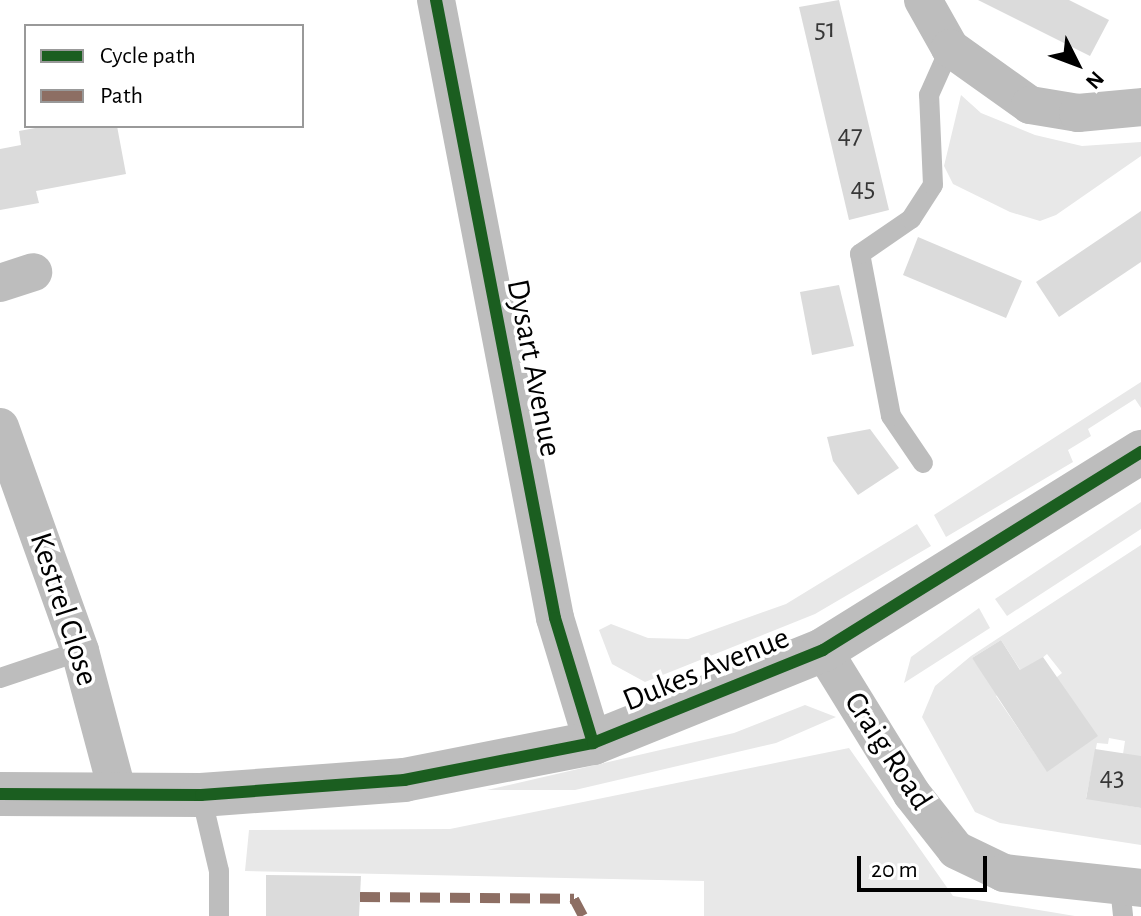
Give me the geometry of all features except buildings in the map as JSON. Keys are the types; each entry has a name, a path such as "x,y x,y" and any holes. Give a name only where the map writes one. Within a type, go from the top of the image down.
{"street":[{"name":"Dysart Avenue","path":"436,0 555,618 593,743"},
{"path":"923,0 950,48 1030,105 1078,113 1141,107"},
{"name":"Kestrel Close","path":"0,427 80,651 118,794"},
{"name":"Dukes Avenue","path":"0,794 201,795 404,780 593,743 823,650 1141,452"},
{"name":"Craig Road","path":"823,650 912,794 956,850 1004,873 1128,897"}],"lane":[{"path":"923,463 891,416 860,254 911,219 933,185 929,95 950,48"},
{"path":"0,678 80,651"},
{"path":"201,795 219,871 219,916"}],"shaded area":[{"path":"961,95 981,113 1035,135 1082,146 1141,142 1141,156 1056,215 1040,221 1010,212 953,184 944,166"},
{"path":"1141,382 1141,408 1135,399 1088,429 1091,436 1068,450 1073,462 946,537 934,515"},
{"path":"1141,502 1141,529 1007,616 995,599"},
{"path":"917,524 931,546 815,614 645,682 612,664 599,630 611,624 648,638 688,639 786,604"},
{"path":"1141,545 1141,757 1123,754 1125,741 1109,738 1108,744 1097,743 1086,798 1141,808 1141,845 1000,823 975,812 922,717 935,686 971,656","holes":["1001,640 1021,671 994,687 972,658","1047,654 1062,673 1057,677 1047,771 996,696"]},
{"path":"979,608 990,628 904,683 911,657"},
{"path":"805,705 836,717 776,743 575,790 487,790 734,733"},
{"path":"849,748 953,896 1075,916 704,916 704,881 245,871 249,830 450,829"}],"marked path":[{"path":"360,897 574,899 583,916"}],"cycle path":[{"path":"436,0 555,618 593,743"},
{"path":"0,794 201,795 404,780 593,743 823,650 1141,452"}]}
